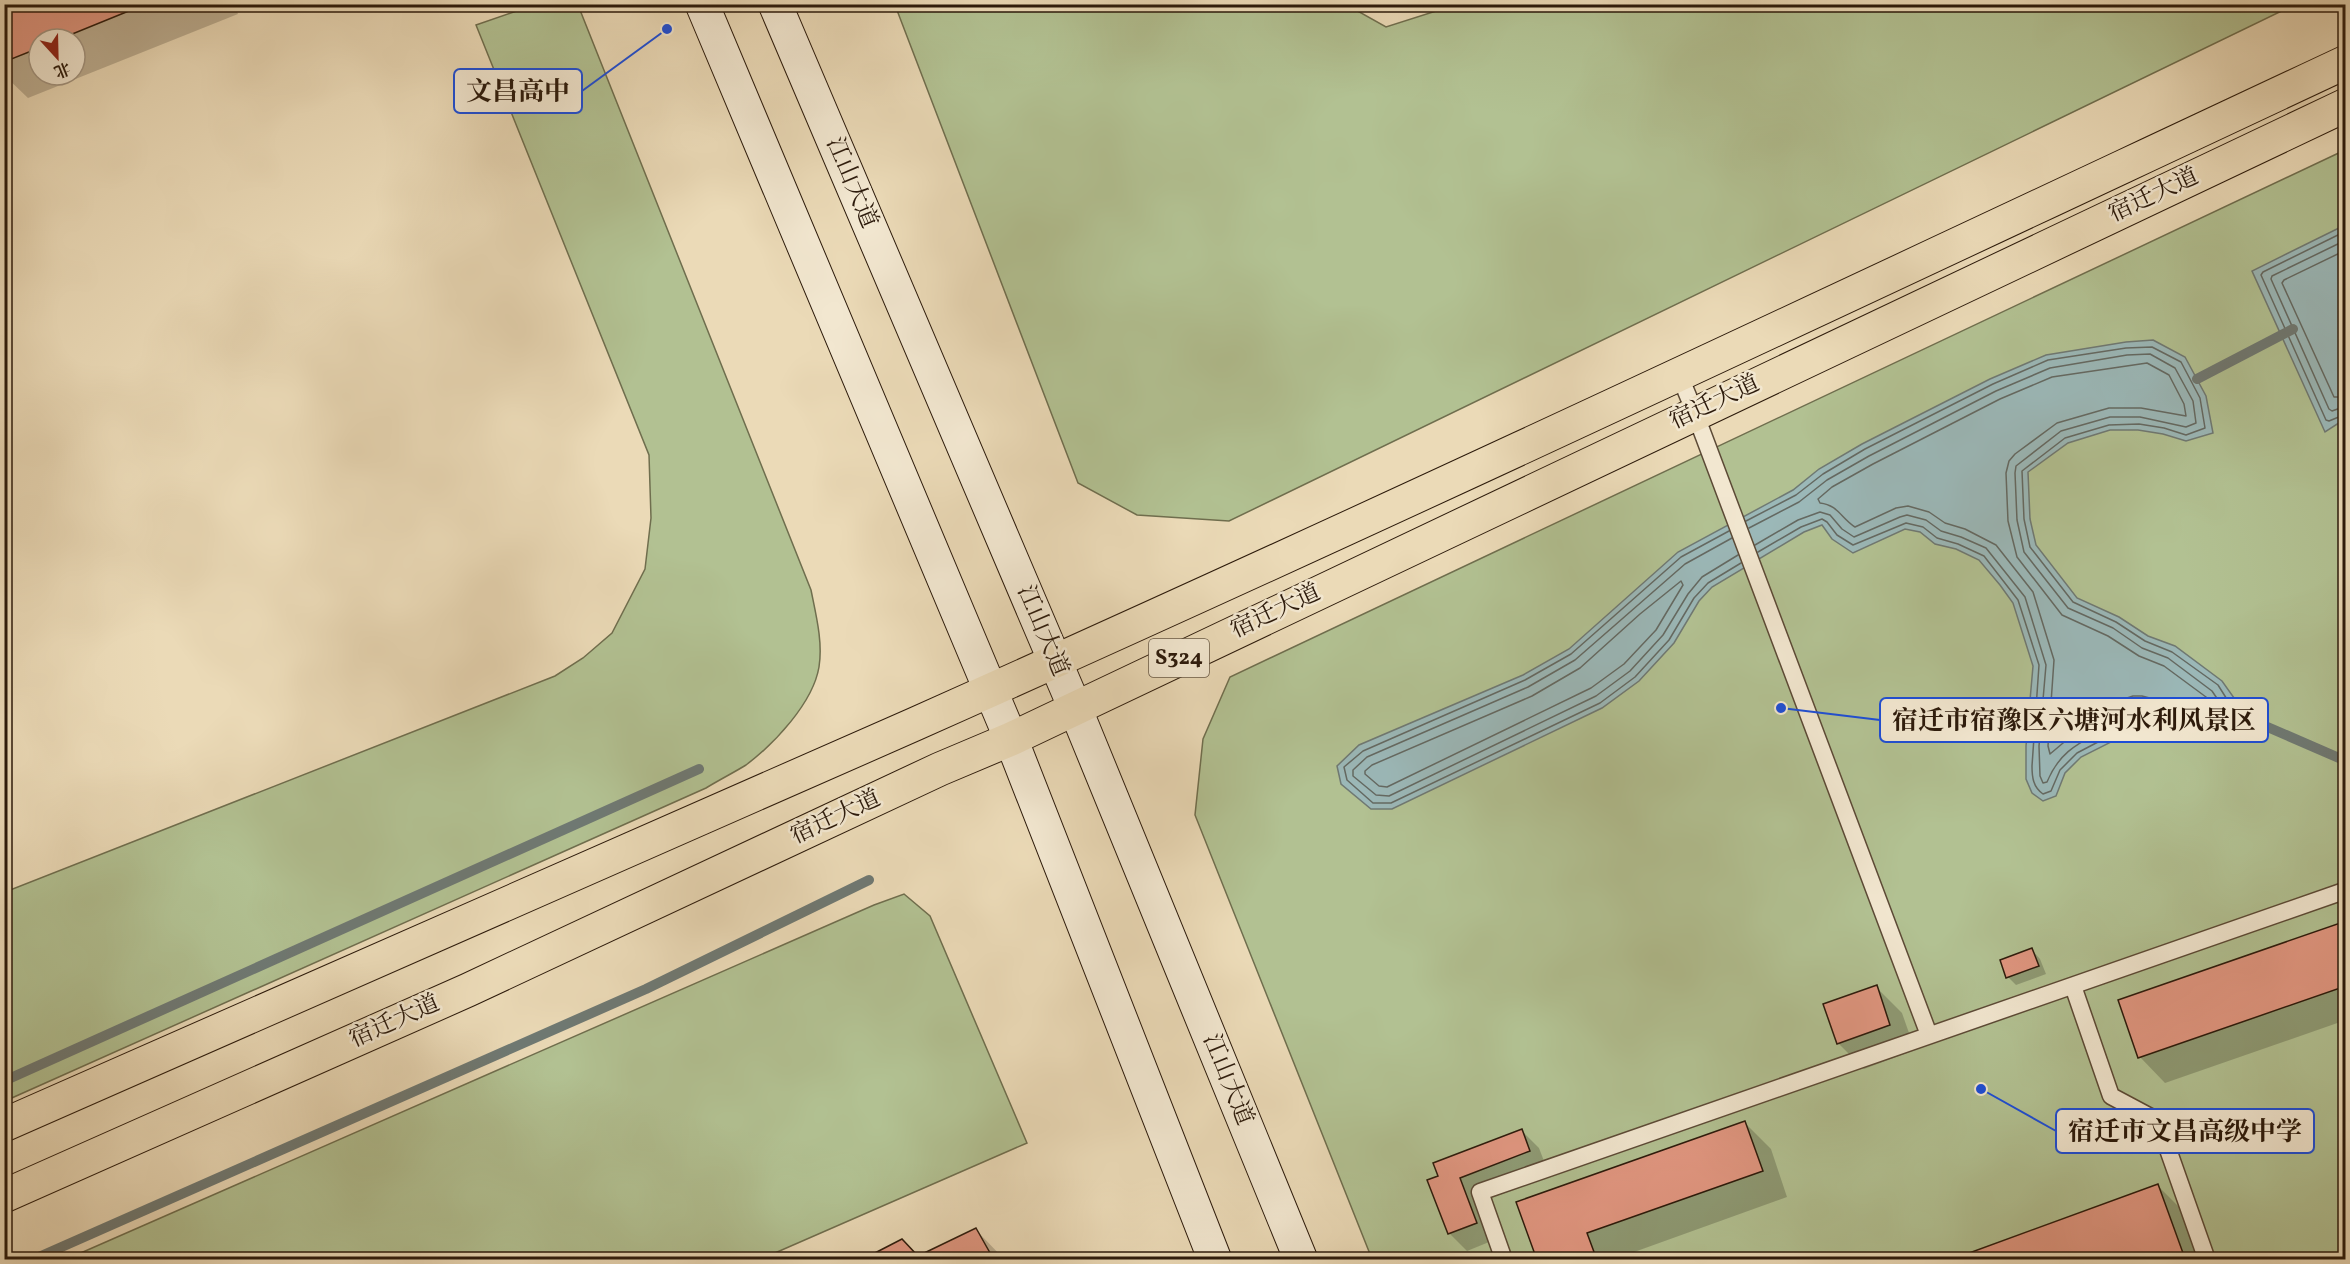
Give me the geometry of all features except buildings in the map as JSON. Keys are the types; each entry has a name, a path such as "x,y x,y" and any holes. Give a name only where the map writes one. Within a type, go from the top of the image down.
{"main road":[{"path":"702,4 1011,739 1215,1260"},
{"name":"江山大道","path":"775,4 1075,708 1301,1260"},
{"name":"宿迁大道","path":"4,1125 436,937 1054,661 1679,374 2346,62"},
{"name":"宿迁大道","path":"4,1196 468,990 940,769 1011,739 2346,105"}],"lane":[{"path":"1679,374 1929,1035"},
{"path":"1504,1260 1480,1192 2344,891"},
{"path":"2073,986 2111,1096 2158,1121 2206,1260"}],"green space":[{"path":"1458,4 2294,5 1229,521 1137,515 1078,483 895,5 1347,5 1386,27"},
{"path":"534,5 578,5 811,590 818,628 820,658 809,695 791,722 768,746 746,765 706,788 5,1101 5,892 555,676 583,658 612,633 645,569 651,518 649,455 476,25"},
{"path":"2345,150 2345,1259 1372,1259 1195,815 1203,739 1230,677"},
{"path":"904,894 930,916 1027,1143 761,1259 67,1259 874,905"}],"water":[{"path":"2345,225 2345,419 2325,432 2252,271"},
{"path":"2153,340 2185,357 2206,396 2213,433 2186,441 2138,430 2110,430 2068,443 2028,472 2030,519 2036,545 2077,598 2119,617 2148,636 2175,646 2222,681 2249,719 2233,738 2218,739 2137,718 2123,736 2081,757 2065,773 2056,796 2043,801 2032,793 2026,779 2026,746 2033,666 2013,603 2000,585 1979,560 1956,549 1935,544 1920,532 1905,529 1853,553 1832,539 1822,525 1804,532 1712,587 1699,601 1674,643 1639,681 1602,708 1392,809 1371,809 1341,784 1337,766 1359,745 1523,675 1569,649 1678,552 1793,490 1819,469 1862,444 1990,379 2046,355"}],"waterway":[{"path":"2197,379 2293,329"},
{"path":"2249,719 2346,761"},
{"path":"4,1081 699,769"},
{"path":"32,1260 646,989 869,880"}],"place":[{"name":"文昌高中","path":"667,29"},
{"name":"宿迁市宿豫区六塘河水利风景区","path":"1781,708"},
{"name":"宿迁市文昌高级中学","path":"1981,1089"}]}
